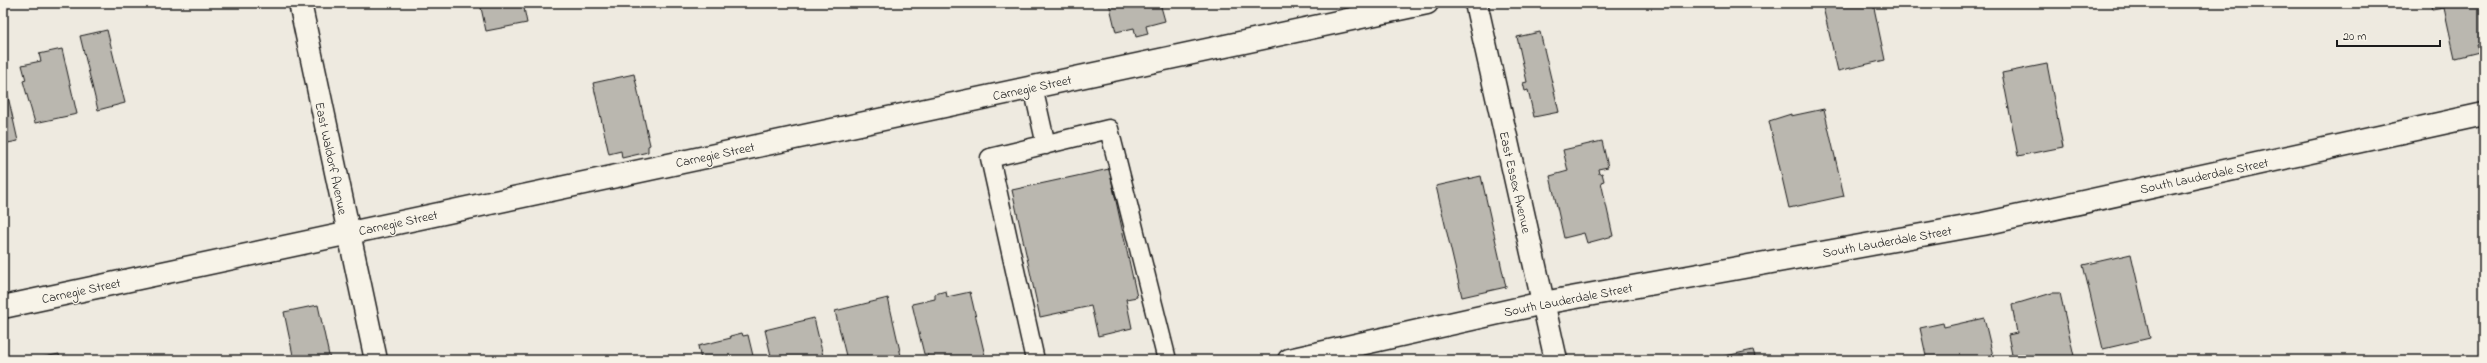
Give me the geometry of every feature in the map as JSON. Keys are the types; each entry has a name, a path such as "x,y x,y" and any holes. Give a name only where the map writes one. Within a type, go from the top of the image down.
{"street":[{"name":"East Waldorf Avenue","path":"300,3 376,360"},
{"name":"Carnegie Street","path":"3,307 348,232 1427,3"},
{"name":"East Essex Avenue","path":"1476,3 1556,360"},
{"name":"South Lauderdale Street","path":"1289,360 1543,303 1983,224 2484,114"}],"lane":[{"path":"1033,87 1046,144"},
{"path":"1035,360 990,158 1110,129 1167,360"}],"building":[{"path":"480,3 523,3 527,23 486,31"},
{"path":"1109,3 1160,3 1165,21 1146,26 1148,34 1136,37 1134,28 1116,32"},
{"path":"1822,3 1873,3 1885,60 1838,71"},
{"path":"2430,3 2484,3 2484,43 2477,45 2479,52 2455,58 2444,8 2432,10"},
{"path":"107,30 125,103 98,110 80,36"},
{"path":"1540,32 1559,112 1534,117 1528,90 1525,91 1523,83 1527,82 1517,37"},
{"path":"62,49 77,114 35,123 23,81 26,80 22,65 41,61 39,54"},
{"path":"2047,64 2063,147 2018,156 2002,73"},
{"path":"3,74 18,141 3,144"},
{"path":"634,74 650,145 648,146 648,152 622,158 621,151 609,154 593,83"},
{"path":"1824,109 1844,196 1789,208 1769,121 1791,114 1791,116"},
{"path":"1602,141 1608,167 1598,169 1599,174 1602,173 1604,181 1601,182 1613,236 1587,243 1584,233 1564,238 1550,176 1568,171 1563,150"},
{"path":"1109,169 1137,297 1126,299 1132,328 1098,336 1091,306 1040,317 1012,190"},
{"path":"1481,176 1506,287 1462,297 1436,186"},
{"path":"2131,254 2150,338 2103,349 2083,265"},
{"path":"946,291 947,297 970,292 986,360 928,360 927,354 924,354 912,304 935,299 935,294"},
{"path":"2052,293 2060,293 2074,356 2067,358 2067,360 2013,360 2008,335 2017,333 2012,305"},
{"path":"888,298 902,360 847,360 835,311"},
{"path":"318,305 330,360 294,360 284,312"},
{"path":"814,318 824,360 772,360 765,330"},
{"path":"1984,318 1994,360 1927,360 1920,328 1943,323 1944,327"},
{"path":"742,333 743,336 748,335 754,360 701,360 698,346 731,338 730,336"},
{"path":"1753,350 1756,360 1707,360"},
{"path":"59,354 60,360 30,360"}]}
